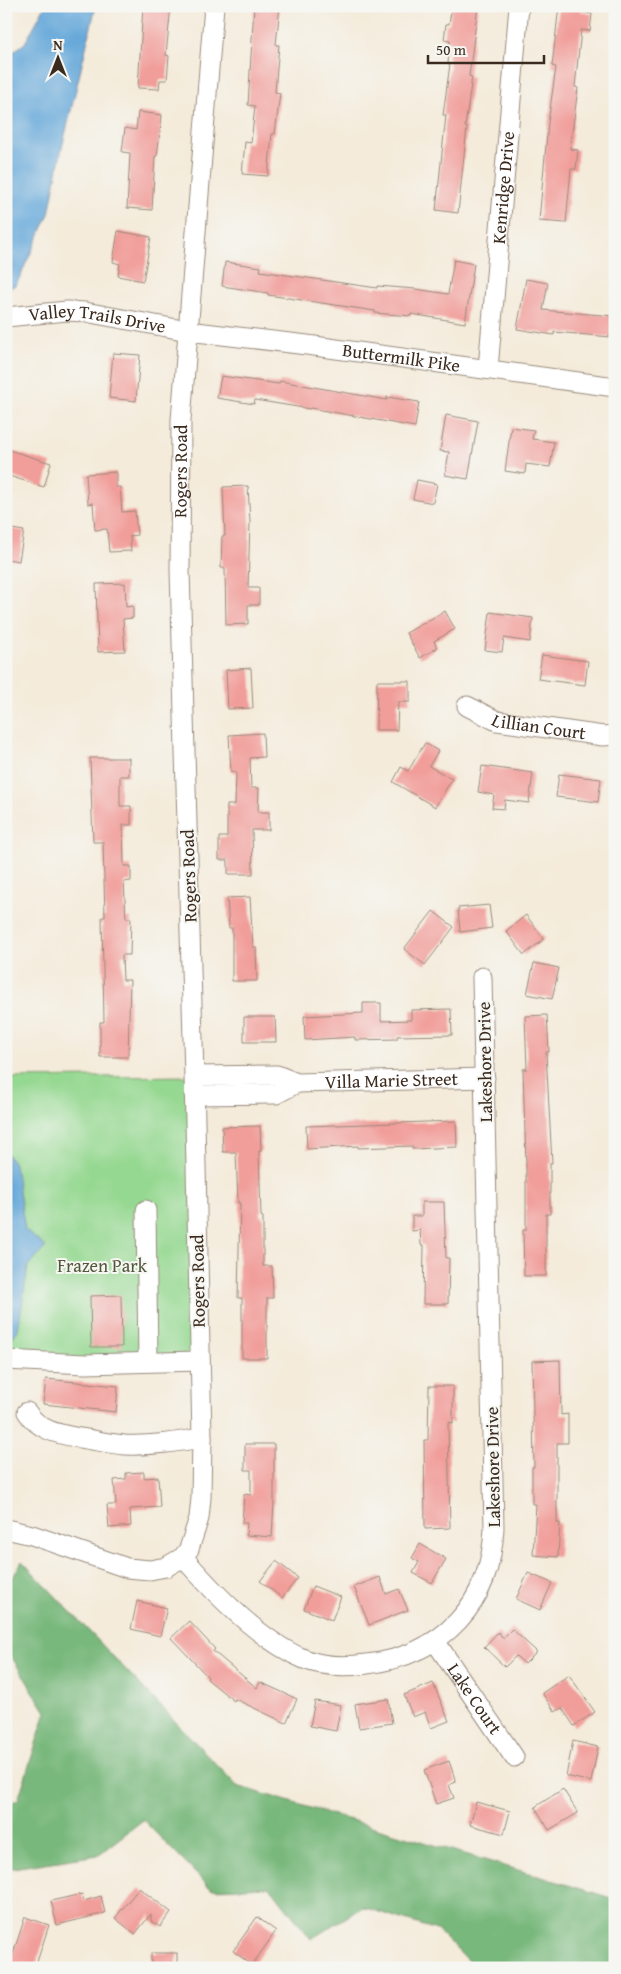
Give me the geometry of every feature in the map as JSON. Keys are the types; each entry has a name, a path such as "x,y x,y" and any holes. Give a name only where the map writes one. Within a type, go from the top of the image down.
{"street":[{"name":"Rogers Road","path":"183,1557 189,1549 198,1518 201,1498 202,1438 180,570 181,420 183,372 188,331 214,6"},
{"name":"Kenridge Drive","path":"488,369 518,6"},
{"name":"Valley Trails Drive","path":"6,317 67,311 85,312 188,331"},
{"name":"Buttermilk Pike","path":"188,331 615,386"},
{"name":"Lillian Court","path":"467,706 497,721 603,736 615,735"},
{"name":"Lakeshore Drive","path":"183,1557 251,1626 278,1647 306,1660 346,1667 388,1662 422,1649 462,1619 472,1606 486,1573 494,1542 482,977"},
{"name":"Villa Marie Street","path":"194,1085 277,1075 297,1083 485,1078"},
{"path":"146,1210 148,1361"},
{"path":"6,1360 85,1364 200,1360"},
{"path":"27,1412 32,1420 41,1428 60,1434 112,1444 148,1444 202,1438"},
{"path":"6,1529 32,1535 128,1568 150,1570 166,1567 183,1557"},
{"name":"Lake Court","path":"435,1641 514,1756"}],"green space":[{"name":"Frazen Park","path":"194,1076 200,1361 6,1360 6,1078"},
{"path":"22,1561 237,1786 615,1899 615,1968 475,1968 437,1930 363,1907 311,1939 270,1887 211,1889 143,1820 98,1855 6,1869 6,1804 18,1800 46,1712 6,1648 6,1590"}],"water":[{"path":"45,6 96,6 61,152 49,214 16,285 6,289 6,57 25,43"},
{"path":"6,1152 15,1165 25,1230 46,1247 28,1266 18,1330 6,1346"}],"building":[{"path":"143,6 171,6 166,55 169,56 167,80 160,80 159,89 138,88"},
{"path":"254,6 280,6 276,45 279,45 275,92 280,93 275,134 272,134 268,176 242,174 245,142 251,143 255,106 248,105"},
{"path":"452,6 478,6 469,76 472,77 465,127 467,127 458,213 436,210 446,115 443,115 450,64 448,64 450,41 444,40 446,24 449,24"},
{"path":"559,6 582,6 581,12 592,14 590,31 581,30 575,87 578,88 570,149 578,150 576,169 571,169 566,223 539,221 548,123 556,67 552,66"},
{"path":"138,112 162,115 157,156 155,156 152,210 127,208 130,153 122,152 125,128 136,130"},
{"path":"118,231 151,237 143,281 118,276 120,264 113,262"},
{"path":"454,260 474,264 465,323 411,314 411,316 375,313 375,311 222,286 225,262 261,267 260,271 377,288 377,286 416,289 448,294"},
{"path":"526,279 548,283 543,310 613,316 611,337 554,332 554,335 517,329"},
{"path":"113,353 140,355 136,401 109,398"},
{"path":"221,376 279,384 280,381 387,400 387,397 419,402 415,427 310,408 255,400 254,404 217,398"},
{"path":"446,415 478,421 468,479 445,475 449,452 440,451"},
{"path":"511,427 534,430 532,439 554,442 550,467 526,464 525,474 505,471"},
{"path":"6,449 51,463 44,487 6,475"},
{"path":"116,472 116,487 120,487 122,512 135,511 137,535 130,536 131,551 109,552 107,529 95,530 93,503 88,504 86,474"},
{"path":"417,480 437,484 433,503 413,499"},
{"path":"248,486 250,522 248,588 259,588 259,605 248,605 248,624 226,625 225,568 221,568 222,536 225,536 223,487"},
{"path":"6,528 24,531 19,561 6,559"},
{"path":"125,583 126,607 133,606 133,618 123,619 125,651 98,652 96,584"},
{"path":"445,611 455,629 434,641 437,648 420,658 406,633"},
{"path":"490,612 533,618 530,642 504,638 502,652 485,650"},
{"path":"542,655 588,661 585,685 538,679"},
{"path":"251,668 253,708 228,709 226,670"},
{"path":"377,681 410,681 410,702 398,702 397,730 376,730"},
{"path":"263,733 264,757 250,758 251,788 259,788 258,812 269,812 269,830 252,830 253,874 228,874 228,860 219,860 219,837 227,837 227,805 235,805 236,772 231,772 229,735"},
{"path":"425,743 438,751 429,766 452,779 435,807 393,782 401,767 408,771"},
{"path":"90,758 129,758 129,776 120,776 120,806 131,806 131,825 123,825 124,866 131,866 131,881 124,882 126,918 131,918 130,955 122,955 123,980 130,980 128,1057 100,1057 100,1022 104,1022 102,917 105,917 103,842 93,842"},
{"path":"482,766 533,773 529,803 505,800 504,809 492,808 494,795 478,792"},
{"path":"559,774 601,779 598,802 556,797"},
{"path":"250,897 253,947 256,947 257,981 232,981 232,928 229,928 227,898"},
{"path":"489,905 492,928 460,932 458,908"},
{"path":"433,911 454,927 425,965 404,949"},
{"path":"526,915 544,939 524,955 506,931"},
{"path":"534,963 559,968 552,999 527,994"},
{"path":"363,1003 381,1003 381,1021 411,1020 411,1010 451,1009 452,1035 397,1036 397,1039 355,1040 355,1037 305,1040 304,1016 363,1013"},
{"path":"547,1015 549,1052 546,1052 552,1163 550,1163 550,1214 546,1214 546,1276 524,1276 523,1230 526,1230 526,1164 523,1069 527,1069 525,1016"},
{"path":"244,1017 275,1017 276,1042 244,1042"},
{"path":"456,1121 457,1147 412,1149 412,1146 358,1148 358,1146 307,1149 306,1126"},
{"path":"260,1126 261,1151 259,1151 261,1216 263,1217 263,1266 272,1266 273,1298 267,1298 267,1358 242,1358 242,1298 238,1298 240,1203 238,1203 236,1152 223,1152 222,1127"},
{"path":"422,1202 444,1202 446,1258 449,1258 448,1304 423,1304 424,1245 421,1245 420,1230 412,1231 412,1216 422,1216"},
{"path":"121,1295 122,1347 91,1347 90,1296"},
{"path":"560,1360 561,1415 568,1414 568,1443 557,1443 557,1523 560,1523 558,1557 533,1555 536,1504 532,1504 532,1467 534,1467 532,1361"},
{"path":"46,1379 118,1386 116,1412 43,1404"},
{"path":"429,1386 453,1386 453,1423 448,1422 450,1528 425,1529 424,1440 428,1440"},
{"path":"245,1444 274,1444 272,1537 246,1535 247,1523 242,1523 244,1494 251,1495 251,1470 245,1470"},
{"path":"144,1472 144,1478 158,1477 160,1507 130,1509 131,1526 109,1528 107,1505 116,1505 114,1480 126,1479 126,1473"},
{"path":"420,1544 446,1559 432,1583 413,1573 419,1562 412,1558"},
{"path":"276,1561 298,1578 282,1598 260,1581"},
{"path":"528,1573 552,1583 540,1610 516,1599"},
{"path":"380,1577 386,1594 399,1589 408,1610 369,1625 354,1587"},
{"path":"313,1586 341,1597 332,1620 304,1609"},
{"path":"137,1601 167,1608 160,1636 131,1629"},
{"path":"189,1621 215,1649 213,1651 257,1688 260,1682 297,1699 286,1723 235,1699 234,1701 207,1679 208,1677 171,1638"},
{"path":"512,1629 537,1652 525,1664 516,1656 505,1667 484,1647 498,1632 503,1638"},
{"path":"569,1675 595,1712 574,1726 562,1708 555,1712 542,1693"},
{"path":"433,1683 449,1721 431,1728 425,1712 413,1717 404,1695"},
{"path":"388,1699 392,1723 359,1728 355,1704"},
{"path":"315,1701 341,1705 336,1731 310,1726"},
{"path":"573,1741 598,1747 591,1782 566,1776"},
{"path":"449,1761 456,1782 449,1785 454,1798 436,1804 424,1770"},
{"path":"563,1789 578,1813 549,1830 535,1807"},
{"path":"476,1802 510,1811 504,1834 470,1825"},
{"path":"139,1888 171,1912 160,1927 151,1921 151,1914 135,1934 115,1918"},
{"path":"82,1894 84,1901 101,1896 105,1913 57,1925 51,1901"},
{"path":"25,1917 49,1925 35,1968 26,1968 10,1963"},
{"path":"257,1917 276,1931 252,1965 233,1951"},
{"path":"151,1953 177,1953 177,1968 151,1968"}]}
